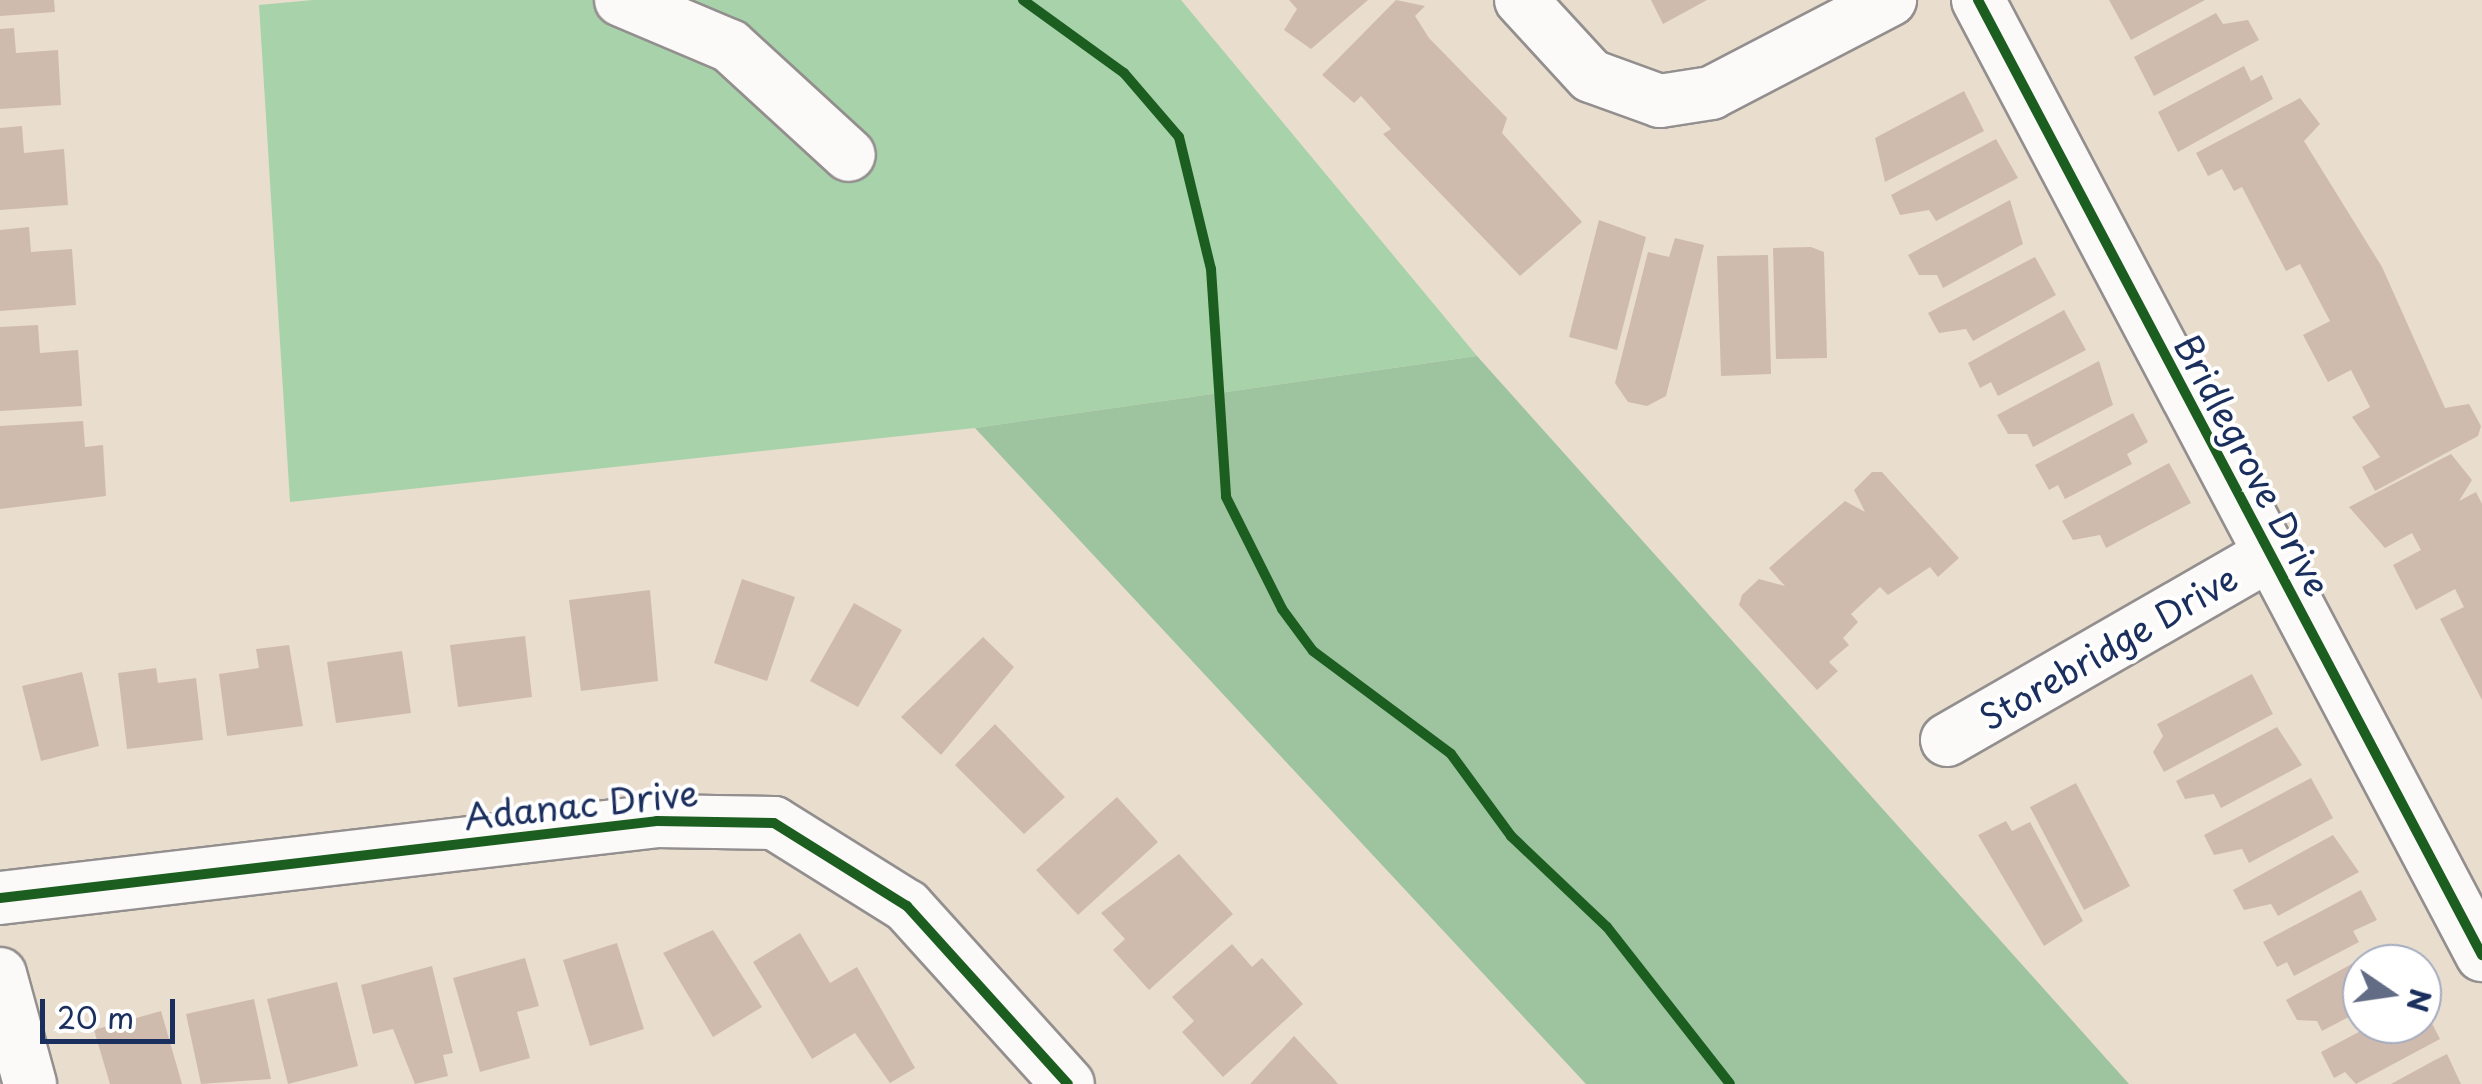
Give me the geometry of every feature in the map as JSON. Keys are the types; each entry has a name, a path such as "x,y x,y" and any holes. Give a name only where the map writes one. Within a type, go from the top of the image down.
{"street":[{"path":"621,0 730,46 849,154"},
{"path":"1521,0 1590,76 1660,101 1711,93 1890,0"},
{"name":"Bridlegrove Drive","path":"1978,0 2482,955"},
{"name":"Storebridge Drive","path":"1947,740 2270,555"},
{"name":"Adanac Drive","path":"0,898 657,822 774,824 906,906 1068,1084"},
{"path":"0,974 30,1084"}],"green space":[{"path":"313,0 1181,0 1477,356 975,428 290,502 259,5"},
{"path":"1477,356 2129,1084 1586,1084 975,428"}],"building":[{"path":"0,0 54,0 55,12 0,16"},
{"path":"1289,0 1368,0 1311,49 1284,30 1297,9"},
{"path":"1396,0 1425,6 1415,16 1429,38 1507,118 1502,133 1582,222 1520,276 1383,134 1391,129 1361,96 1354,103 1322,75"},
{"path":"1651,0 1707,0 1663,24"},
{"path":"2109,0 2205,0 2131,40"},
{"path":"2216,13 2223,24 2248,20 2259,40 2154,96 2134,57"},
{"path":"14,28 16,53 58,50 61,105 0,109 0,29"},
{"path":"2244,66 2251,81 2262,75 2273,99 2178,152 2158,112"},
{"path":"1964,91 1984,131 1885,182 1875,138"},
{"path":"2300,98 2320,124 2304,141 2382,267 2445,408 2469,404 2481,426 2478,436 2375,491 2362,467 2380,457 2352,417 2370,407 2351,370 2328,382 2303,335 2330,321 2300,264 2286,271 2242,187 2234,191 2222,169 2208,176 2196,153"},
{"path":"22,126 24,153 64,149 68,205 0,210 0,128"},
{"path":"1996,139 2018,178 1936,221 1929,210 1900,215 1891,195"},
{"path":"2010,200 2023,244 1943,288 1937,275 1919,275 1908,255"},
{"path":"1599,220 1646,237 1617,350 1569,337"},
{"path":"29,227 31,252 72,249 76,305 0,311 0,230"},
{"path":"1675,238 1704,245 1666,396 1647,406 1628,402 1615,383 1648,252 1669,257"},
{"path":"1811,247 1824,252 1827,358 1776,359 1773,248"},
{"path":"1768,255 1771,374 1721,376 1717,256"},
{"path":"2035,257 2056,295 1973,341 1966,329 1939,333 1928,313"},
{"path":"2064,310 2086,350 1998,396 1991,382 1980,388 1968,363"},
{"path":"38,325 40,353 78,350 82,406 0,411 0,327"},
{"path":"2099,361 2113,405 2033,447 2027,434 2008,434 1997,415"},
{"path":"2133,413 2148,442 2127,454 2132,464 2065,499 2058,485 2049,490 2035,465"},
{"path":"83,421 85,447 103,445 106,496 0,509 0,426"},
{"path":"2451,454 2472,480 2459,501 2476,492 2482,504 2482,700 2440,619 2464,607 2455,589 2416,610 2393,565 2421,550 2412,533 2385,548 2349,507"},
{"path":"2169,463 2191,503 2106,548 2100,535 2073,540 2062,521"},
{"path":"1872,472 1882,472 1959,558 1938,577 1930,567 1888,595 1880,587 1851,614 1858,622 1843,638 1849,645 1829,662 1838,671 1817,690 1739,605 1742,595 1759,579 1785,586 1769,568 1845,501 1865,512 1854,490"},
{"path":"742,579 795,597 767,681 714,663"},
{"path":"650,590 658,681 581,691 569,600"},
{"path":"854,603 902,630 858,707 810,681"},
{"path":"525,636 532,697 458,707 450,645"},
{"path":"983,637 1014,667 941,755 901,717"},
{"path":"289,645 303,726 227,736 219,674 259,668 256,649"},
{"path":"402,651 411,713 336,723 327,662"},
{"path":"156,668 158,683 196,678 203,740 127,749 118,673"},
{"path":"82,672 99,746 41,761 22,686"},
{"path":"2252,674 2273,714 2164,772 2153,752 2163,736 2157,724"},
{"path":"995,724 1065,797 1024,834 955,765"},
{"path":"2277,727 2302,765 2221,808 2214,794 2185,799 2176,781"},
{"path":"2311,778 2333,818 2249,863 2242,849 2214,855 2204,835"},
{"path":"2076,783 2130,886 2084,910 2030,807"},
{"path":"1117,797 1158,842 1078,915 1036,870"},
{"path":"2006,821 2012,831 2030,822 2083,921 2044,946 1978,835"},
{"path":"2333,835 2359,872 2278,916 2271,904 2244,910 2233,890"},
{"path":"1179,854 1233,914 1149,990 1113,950 1125,939 1101,913"},
{"path":"2361,890 2377,920 2353,931 2359,942 2342,944 2342,951 2294,976 2287,962 2277,967 2263,942"},
{"path":"713,930 762,1007 713,1037 663,953"},
{"path":"800,933 830,983 857,967 915,1068 890,1083 855,1033 812,1059 753,962"},
{"path":"617,943 644,1029 590,1046 563,960"},
{"path":"1232,944 1252,967 1262,958 1303,1004 1223,1077 1182,1032 1194,1021 1172,997"},
{"path":"525,958 539,1006 517,1012 530,1058 480,1072 453,978"},
{"path":"432,966 453,1053 443,1055 448,1076 415,1084 393,1029 373,1034 361,985"},
{"path":"2342,969 2342,1020 2322,1031 2317,1021 2297,1020 2286,1000"},
{"path":"337,982 358,1066 288,1084 267,999"},
{"path":"254,999 271,1079 201,1084 186,1014"},
{"path":"161,1011 182,1084 110,1084 94,1030"},
{"path":"1294,1036 1338,1084 1250,1084"},
{"path":"2342,1041 2342,1044 2431,1044 2356,1084 2345,1072 2334,1078 2321,1052"},
{"path":"2447,1054 2461,1084 2391,1084 2435,1060"}],"cycle path":[{"path":"1023,0 1124,73 1179,137 1211,269 1226,497 1282,609 1313,651 1451,754 1511,836 1607,927 1730,1084"},
{"path":"1978,0 2482,955"},
{"path":"0,898 657,821 774,823 907,906 1068,1084"}]}
